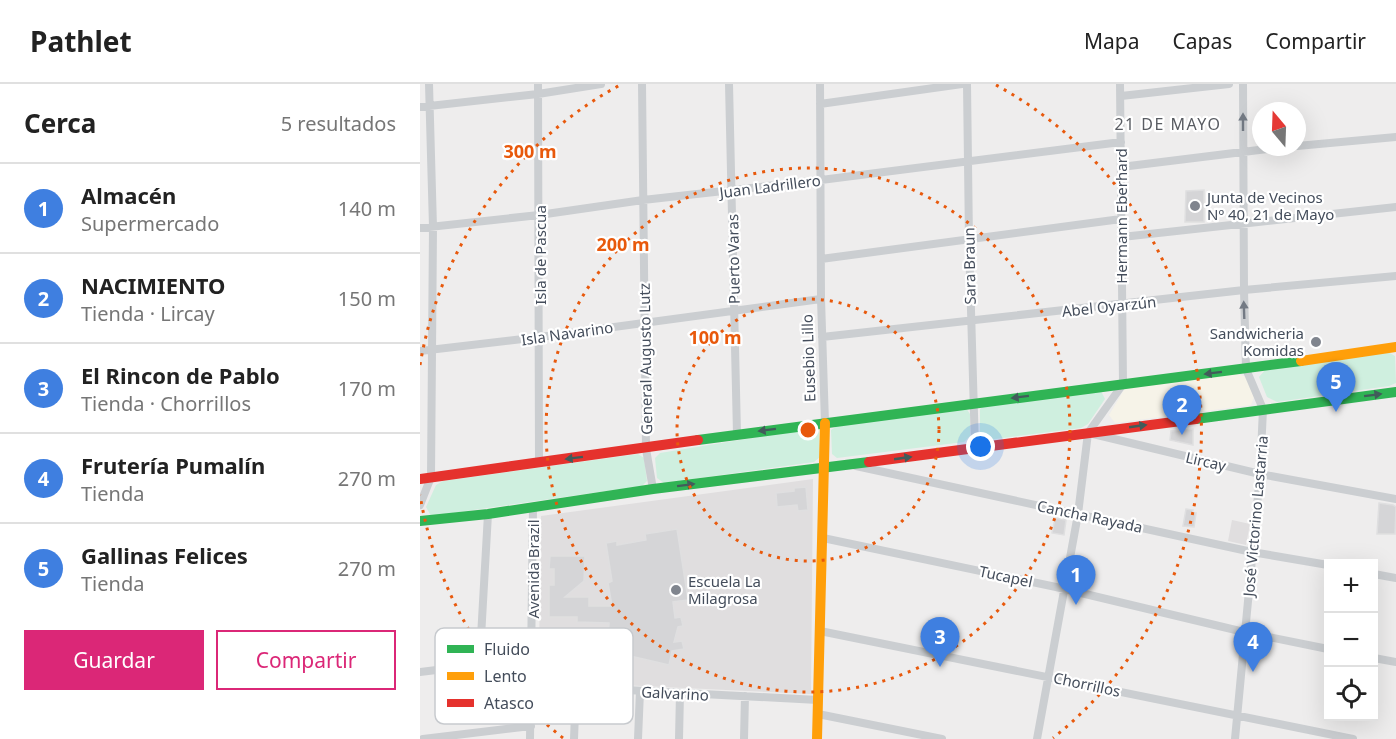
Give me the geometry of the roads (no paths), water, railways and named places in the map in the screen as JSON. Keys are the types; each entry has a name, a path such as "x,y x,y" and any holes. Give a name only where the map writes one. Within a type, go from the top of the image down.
{"main road":[{"path":"426,478 646,449 737,434 1246,369 1396,347"},
{"path":"420,521 488,514 653,489 852,465 1396,392"},
{"name":"Eusebio Lillo","path":"817,739 825,423"}],"street":[{"path":"420,506 426,478 433,351 433,227 429,84"},
{"name":"Isla de Pascua","path":"538,84 539,462"},
{"path":"420,107 538,94 601,84"},
{"name":"General Augusto Lutz","path":"642,84 646,449 653,489"},
{"name":"Puerto Varas","path":"729,84 737,434"},
{"name":"Eusebio Lillo","path":"820,84 821,298 825,423"},
{"path":"820,104 962,84"},
{"name":"Sara Braun","path":"967,84 970,321 975,448"},
{"name":"Hermann Eberhard","path":"1120,84 1123,384"},
{"path":"1120,96 1229,84"},
{"path":"1243,84 1246,369"},
{"path":"1306,145 1396,136"},
{"name":"Juan Ladrillero","path":"420,228 1121,142"},
{"path":"1121,167 1252,150"},
{"path":"1122,237 1396,207"},
{"path":"821,259 1121,219"},
{"name":"Abel Oyarzún","path":"822,337 1244,290 1396,276"},
{"name":"Isla Navarino","path":"420,351 540,337 821,298"},
{"name":"José Victorino Lastarria","path":"1235,739 1239,717 1260,474 1263,409 1246,369"},
{"path":"1037,739 1078,514 1088,433 1123,384"},
{"name":"Lircay","path":"1088,433 1260,474 1396,499"},
{"name":"Cancha Rayada","path":"852,465 1252,552 1324,565"},
{"name":"Avenida Brazil","path":"533,508 533,628"},
{"path":"482,628 488,514"},
{"name":"Tucapel","path":"823,538 1065,589 1246,633 1324,648"},
{"path":"1378,575 1396,578"},
{"name":"Chorrillos","path":"820,631 1353,739"},
{"path":"1378,659 1396,662"},
{"path":"420,672 435,670"},
{"name":"Galvarino","path":"633,691 818,700"},
{"path":"638,739 640,691"},
{"path":"679,739 681,693"},
{"path":"744,739 745,696"},
{"path":"818,714 942,739"},
{"path":"574,739 575,724"},
{"path":"423,739 531,726"},
{"name":"Avenida Brazil","path":"530,739 531,726"}],"place":[{"name":"Junta de Vecinos Nº 40, 21 de Mayo","path":"1195,206"},
{"name":"Sandwicheria Komidas","path":"1316,342"},
{"name":"Gallinas Felices","path":"1336,412"},
{"name":"NACIMIENTO","path":"1182,435"},
{"name":"Escuela La Milagrosa","path":"676,590"},
{"name":"Almacén","path":"1076,605"},
{"name":"El Rincon de Pablo","path":"940,667"},
{"name":"Frutería Pumalín","path":"1253,672"}],"district":[{"name":"21 DE MAYO","path":"1168,124"}]}
